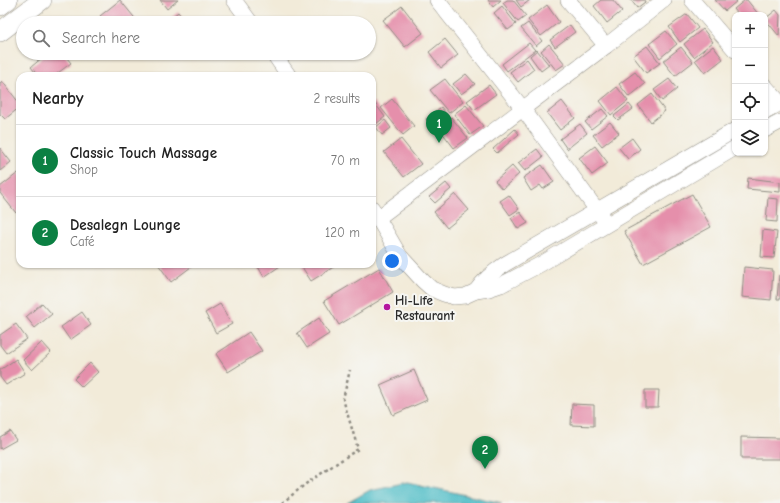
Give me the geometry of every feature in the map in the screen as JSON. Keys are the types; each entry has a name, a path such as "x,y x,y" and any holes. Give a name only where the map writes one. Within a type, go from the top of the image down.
{"main road":[{"path":"0,6 8,0"},
{"path":"21,16 42,0"},
{"path":"0,32 16,20"}],"street":[{"path":"234,0 246,16"},
{"path":"437,0 523,109 607,224"},
{"path":"568,0 606,46"},
{"path":"376,212 523,109 664,0"},
{"path":"692,0 733,48"},
{"path":"278,60 286,72"},
{"path":"768,89 780,103 768,110"},
{"path":"768,128 780,122"},
{"path":"376,215 400,256 432,289 454,297 465,296 476,290 492,272 732,132"},
{"path":"476,290 489,289 501,285 541,264 732,150"}],"path":[{"path":"282,503 308,483 358,449 344,399 350,370"}],"water":[{"path":"407,482 502,503 347,503 370,490"}],"building":[{"path":"120,0 133,16 100,16"},
{"path":"160,0 178,0 167,9"},
{"path":"488,0 501,0 493,7"},
{"path":"507,0 513,0 526,16 518,22 503,3"},
{"path":"516,0 530,0 521,7"},
{"path":"601,0 613,0 622,11 607,23 594,6"},
{"path":"631,0 644,0 645,2 637,8"},
{"path":"715,0 736,0 737,1 725,11"},
{"path":"747,0 757,12 736,12 734,9"},
{"path":"547,5 559,22 541,36 528,20"},
{"path":"402,6 423,33 405,47 383,20"},
{"path":"502,6 516,24 508,30 494,13"},
{"path":"776,10 780,15 779,36 768,23 768,17"},
{"path":"178,12 181,16 173,16"},
{"path":"687,14 698,28 680,42 669,27"},
{"path":"528,23 542,41 536,46 521,28"},
{"path":"570,25 575,32 555,47 550,40"},
{"path":"703,29 713,42 694,57 684,44"},
{"path":"666,31 677,44 660,58 649,44"},
{"path":"445,39 458,55 441,68 429,52"},
{"path":"529,43 535,50 507,71 502,64"},
{"path":"549,44 565,64 556,70 541,51"},
{"path":"647,46 660,63 646,73 633,56"},
{"path":"713,46 723,59 705,73 695,60"},
{"path":"681,47 693,62 675,76 663,61"},
{"path":"537,50 549,65 541,71 530,56"},
{"path":"527,59 534,69 518,82 510,72"},
{"path":"40,60 69,60 71,63 59,72 35,72 31,67"},
{"path":"635,72 645,84 629,97 619,84"},
{"path":"466,74 475,84 461,94 453,84"},
{"path":"445,79 463,102 449,113 430,90"},
{"path":"669,79 677,89 662,101 654,90"},
{"path":"2,81 16,99 16,110 5,119 0,114 0,83"},
{"path":"489,85 496,94 474,110 467,101"},
{"path":"617,87 628,101 611,115 600,101"},
{"path":"652,94 665,111 651,122 638,105"},
{"path":"392,99 414,126 403,135 381,108"},
{"path":"562,101 575,118 560,130 547,113"},
{"path":"629,104 633,109 618,120 614,116"},
{"path":"376,105 385,117 376,124"},
{"path":"466,105 483,126 470,135 454,114"},
{"path":"441,107 448,116 433,127 426,119"},
{"path":"602,109 608,116 591,129 585,122"},
{"path":"451,117 468,138 454,148 438,127"},
{"path":"385,120 391,128 382,135 376,127"},
{"path":"610,122 619,133 602,146 593,135"},
{"path":"580,124 587,133 567,149 560,139"},
{"path":"515,129 519,134 497,153 493,149"},
{"path":"632,138 640,149 628,159 619,148"},
{"path":"401,139 421,164 404,177 384,152"},
{"path":"595,146 608,163 592,175 579,158"},
{"path":"0,148 11,162 0,171"},
{"path":"537,149 543,157 525,171 518,163"},
{"path":"542,165 554,182 543,189 540,185 531,191 523,178"},
{"path":"512,166 519,174 502,189 495,181"},
{"path":"16,175 16,213 0,193 0,187"},
{"path":"748,178 780,182 780,192 747,189"},
{"path":"446,183 451,189 435,203 429,197"},
{"path":"455,194 469,210 447,228 434,212"},
{"path":"692,194 711,227 643,264 624,231"},
{"path":"509,195 519,209 510,215 500,201"},
{"path":"768,198 778,199 777,222 766,221"},
{"path":"520,212 528,223 518,229 511,218"},
{"path":"763,230 777,232 774,258 761,257"},
{"path":"744,267 773,270 771,300 742,297"},
{"path":"161,268 190,268 171,282"},
{"path":"259,268 277,268 264,277"},
{"path":"303,268 332,268 311,281"},
{"path":"379,268 393,292 339,325 324,301"},
{"path":"779,275 780,299 777,299"},
{"path":"42,303 52,314 35,328 26,317"},
{"path":"220,304 232,324 216,333 205,313"},
{"path":"82,312 91,325 70,340 61,327"},
{"path":"319,318 329,334 307,348 297,333"},
{"path":"16,324 27,339 6,353 0,345 0,335"},
{"path":"249,332 262,351 228,372 216,354"},
{"path":"42,342 51,352 32,370 23,360"},
{"path":"16,359 25,373 6,385 0,377 0,370"},
{"path":"90,363 98,372 82,387 74,379"},
{"path":"414,370 427,400 393,415 380,385"},
{"path":"645,390 659,390 658,407 645,407"},
{"path":"572,404 594,405 594,426 571,425"},
{"path":"10,431 16,440 0,449 0,437"},
{"path":"741,437 780,438 780,459 741,459"}],"place":[{"name":"Classic Touch Massage","path":"439,143"},
{"name":"Hi-Life Restaurant","path":"387,307"},
{"name":"Desalegn Lounge","path":"485,469"}]}
